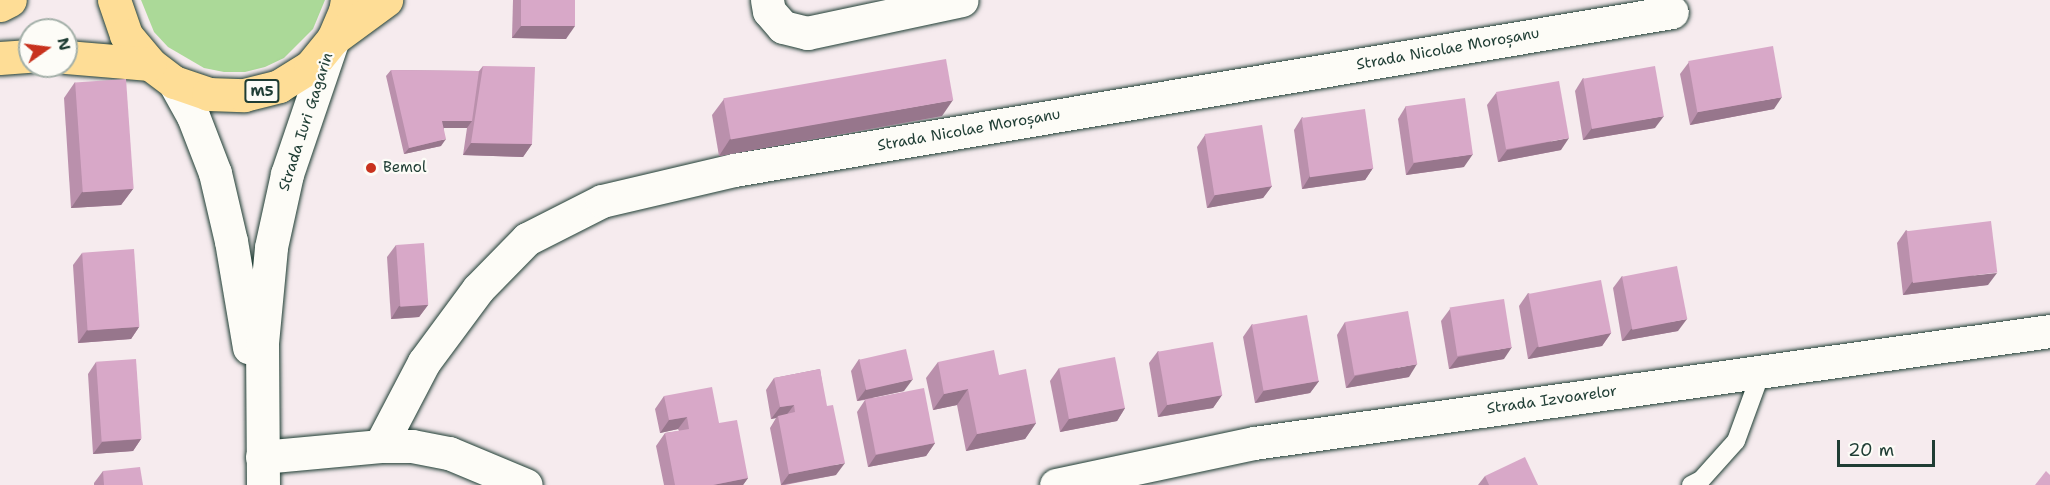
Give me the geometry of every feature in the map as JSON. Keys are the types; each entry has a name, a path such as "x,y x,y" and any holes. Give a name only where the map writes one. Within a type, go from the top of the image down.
{"highway":[{"path":"0,5 10,0"},
{"path":"114,0 126,35 162,73"},
{"name":"M5","path":"333,39 345,11 347,0"},
{"name":"M5","path":"78,59 162,73 208,94 244,95 279,86 310,67 333,39 386,0"},
{"path":"0,58 18,57"}],"street":[{"path":"767,0 769,11 783,27 807,33 962,0"},
{"name":"Strada Nicolae Moroșanu","path":"380,446 424,362 478,289 527,239 602,201 734,170 1672,12"},
{"name":"Strada Iuri Gagarin","path":"263,471 262,343 271,247 286,174 333,39"},
{"path":"162,73 193,116 215,173 229,231 248,335 263,471 380,446 412,447 449,453 526,485"},
{"name":"Strada Izvoarelor","path":"1056,485 1172,473 1254,443 1762,370 2050,332"}],"lane":[{"path":"1691,485 1701,480 1736,441 1762,370"}],"green space":[{"path":"141,0 325,0 313,29 284,58 265,67 245,72 224,72 204,68 168,47 154,32"}],"building":[{"path":"521,0 575,0 575,26 521,26"},
{"path":"1773,46 1782,97 1697,112 1688,61"},
{"path":"946,59 953,100 731,140 723,98"},
{"path":"483,66 535,67 532,144 471,143"},
{"path":"1655,66 1664,116 1592,129 1583,79"},
{"path":"391,70 479,71 472,121 442,121 446,139 409,148"},
{"path":"126,79 134,189 83,192 75,83"},
{"path":"1559,81 1569,138 1506,149 1496,92"},
{"path":"1465,98 1473,154 1414,163 1406,106"},
{"path":"1365,109 1373,168 1310,177 1302,118"},
{"path":"1262,125 1272,186 1214,195 1205,134"},
{"path":"1991,221 1997,273 1913,283 1907,231"},
{"path":"424,243 428,305 400,307 396,245"},
{"path":"134,249 139,327 88,330 82,253"},
{"path":"1677,266 1687,319 1632,330 1622,277"},
{"path":"1601,280 1611,333 1539,347 1528,294"},
{"path":"1504,299 1512,347 1457,356 1450,308"},
{"path":"1408,311 1417,364 1354,375 1345,322"},
{"path":"1307,315 1319,381 1263,391 1252,325"},
{"path":"1213,342 1222,395 1167,405 1158,352"},
{"path":"906,349 913,379 866,390 859,360"},
{"path":"994,350 999,375 1026,369 1036,423 977,434 968,389 944,394 938,362"},
{"path":"1115,357 1125,408 1069,419 1059,368"},
{"path":"136,359 142,439 102,442 96,362"},
{"path":"820,369 827,406 833,405 845,463 789,474 778,416 795,412 794,405 780,407 774,378"},
{"path":"712,387 719,423 737,420 748,478 713,485 675,485 665,433 689,429 687,417 669,420 664,396"},
{"path":"924,388 935,443 876,454 865,399"},
{"path":"1525,457 1538,485 1489,485 1485,476"},
{"path":"140,467 143,485 104,485 103,471"},
{"path":"2046,471 2050,475 2050,485 2035,485"}],"place":[{"name":"Bemol","path":"371,168"}]}
